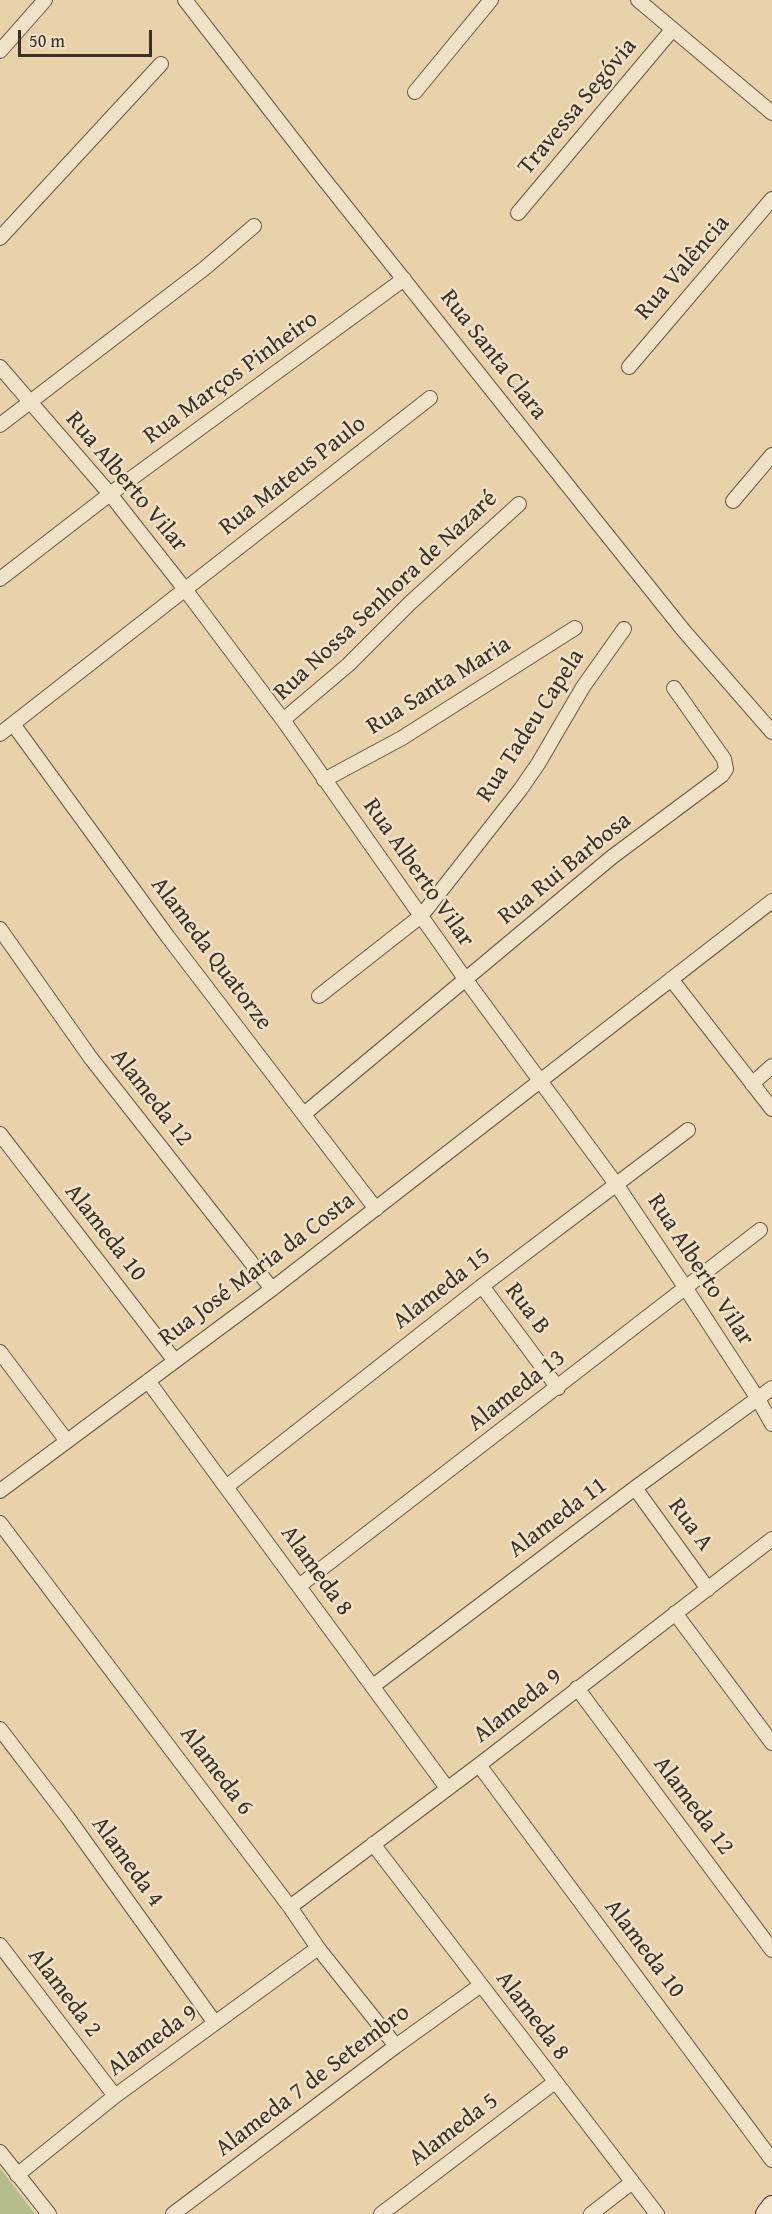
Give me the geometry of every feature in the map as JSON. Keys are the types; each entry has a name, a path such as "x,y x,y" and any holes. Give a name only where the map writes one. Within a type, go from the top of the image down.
{"main road":[{"path":"766,2214 772,2206"}],"street":[{"path":"0,51 45,0"},
{"name":"Rua Santa Clara","path":"185,0 319,173 684,631 772,732"},
{"path":"415,92 491,0"},
{"path":"638,0 772,113"},
{"name":"Travessa Segóvia","path":"518,213 672,30"},
{"path":"0,238 161,64"},
{"name":"Rua Valência","path":"629,367 772,199"},
{"path":"0,425 205,268 254,226"},
{"name":"Rua Marços Pinheiro","path":"0,579 110,494 404,279"},
{"name":"Rua Alberto Vilar","path":"0,367 110,494 283,720 466,980 616,1184 686,1287 772,1424"},
{"name":"Rua Mateus Paulo","path":"0,734 430,398"},
{"path":"733,501 772,455"},
{"name":"Rua Nossa Senhora de Nazaré","path":"283,720 348,664 410,603 519,504"},
{"name":"Rua Santa Maria","path":"324,780 402,738 575,628"},
{"name":"Rua Tadeu Capela","path":"319,996 421,916 520,790 583,687 624,629"},
{"name":"Rua Rui Barbosa","path":"304,1114 612,856 712,783 726,769 724,759 674,688"},
{"name":"Alameda Quatorze","path":"13,724 168,937 376,1209"},
{"name":"Rua José Maria da Costa","path":"0,1491 272,1289 772,901"},
{"name":"Alameda 12","path":"0,929 90,1056 272,1289"},
{"path":"671,979 772,1109"},
{"path":"752,1084 772,1066"},
{"name":"Alameda 15","path":"226,1487 482,1286 688,1130"},
{"name":"Alameda 10","path":"0,1134 175,1360"},
{"name":"Alameda 13","path":"299,1586 760,1230"},
{"name":"Rua B","path":"482,1286 558,1388"},
{"path":"0,1352 66,1440"},
{"name":"Alameda 8","path":"148,1382 447,1788"},
{"name":"Alameda 11","path":"373,1686 635,1488 772,1388"},
{"name":"Rua A","path":"635,1488 708,1589"},
{"name":"Alameda 6","path":"0,1523 290,1907 318,1948 396,2046"},
{"name":"Alameda 9","path":"290,1907 479,1765 772,1539"},
{"path":"675,1613 772,1743"},
{"name":"Alameda 12","path":"577,1688 772,1950"},
{"name":"Alameda 4","path":"0,1729 68,1818 215,2023"},
{"name":"Alameda 10","path":"479,1765 772,2160"},
{"name":"Alameda 8","path":"373,1844 657,2214"},
{"name":"Alameda 2","path":"0,1945 115,2096"},
{"name":"Alameda 9","path":"17,2175 115,2096 318,1948"},
{"name":"Alameda 7 de Setembro","path":"173,2214 481,1985"},
{"name":"Alameda 5","path":"381,2214 555,2082"},
{"path":"0,2152 49,2214"},
{"path":"591,2214 631,2183"}],"green space":[{"path":"0,2168 35,2214 0,2214"}]}
